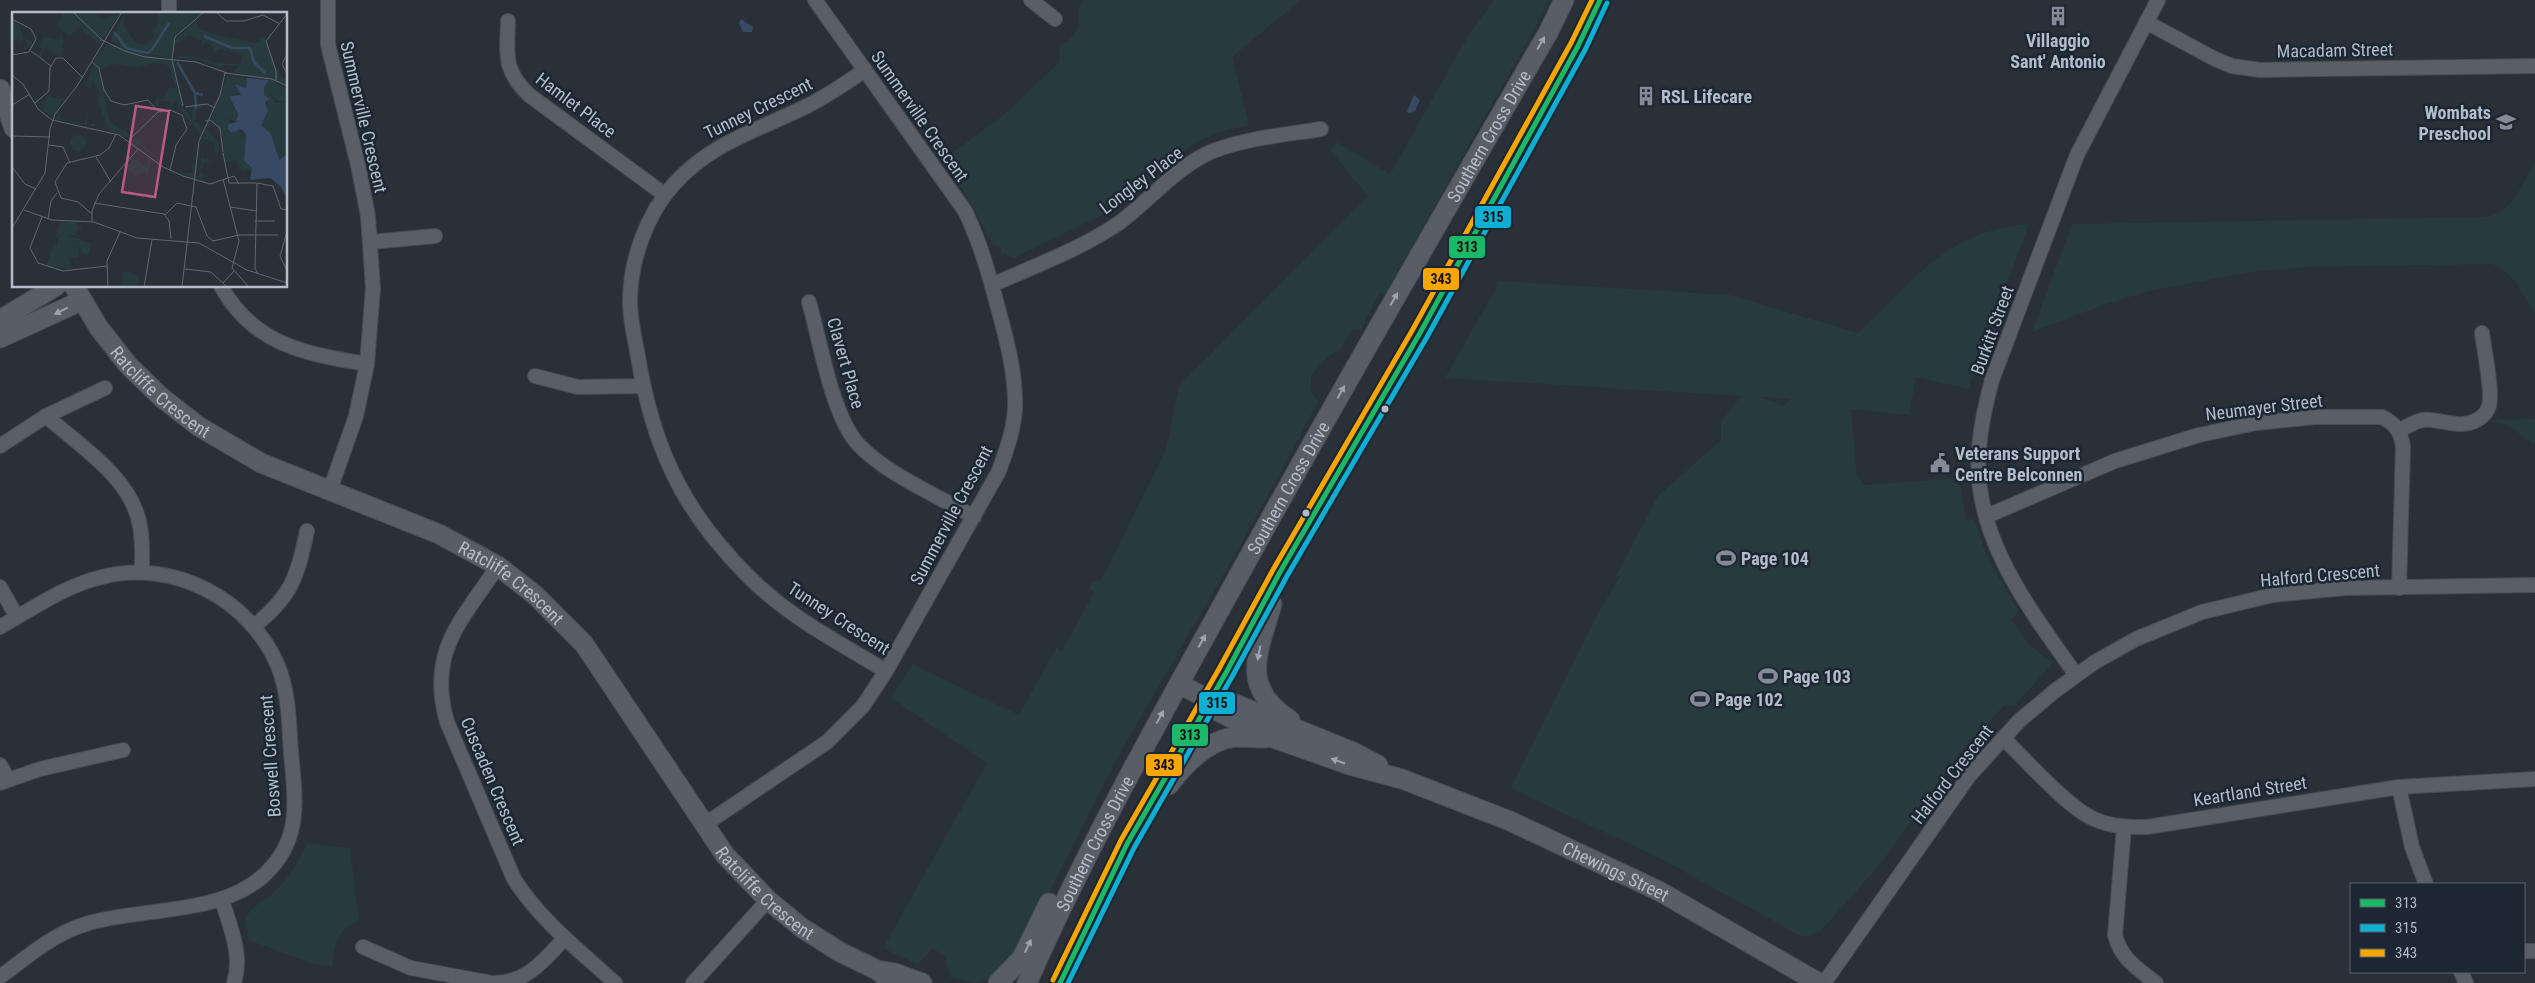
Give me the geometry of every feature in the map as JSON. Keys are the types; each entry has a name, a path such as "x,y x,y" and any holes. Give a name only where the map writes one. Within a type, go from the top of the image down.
{"main road":[{"name":"Southern Cross Drive","path":"1026,983 1066,894 1179,684 1369,341 1549,31 1564,0"},
{"name":"Southern Cross Drive","path":"1060,983 1074,950 1127,844 1210,700 1280,572 1420,332 1578,46 1600,0"},
{"path":"0,89 12,122"},
{"path":"0,320 53,288"},
{"path":"0,338 78,294"},
{"name":"Ratcliffe Crescent","path":"78,294 128,365 161,397 198,426 261,463 439,534 498,566 535,595 584,644 725,855 768,900 802,928 840,952 877,970 893,983"},
{"path":"1280,572 1255,672 1260,692 1277,711 1317,737"},
{"name":"Chewings Street","path":"1179,684 1210,700 1221,713 1273,738 1350,766 1402,778"},
{"name":"Chewings Street","path":"1210,700 1228,701 1353,752 1402,778 1510,821 1659,891 1819,983"},
{"path":"1127,844 1178,773 1199,753 1233,737 1273,738"},
{"path":"998,983 1022,958 1050,899 1066,894"},
{"path":"1048,983 1055,968 1074,950"},
{"name":"Ratcliffe Crescent","path":"877,970 895,973 921,983"}],"street":[{"name":"Summerville Crescent","path":"328,0 328,45 358,165 371,242 372,318 367,364 356,416 330,490"},
{"name":"Summerville Crescent","path":"704,825 827,742 863,706 886,671 999,471 1010,441 1015,410 1012,364 979,240 965,211 814,0"},
{"path":"1031,0 1055,19"},
{"name":"Burkitt Street","path":"2076,675 2014,584 1998,551 1980,487 1978,449 1984,410 1992,380 2077,155 2158,0"},
{"name":"Hamlet Place","path":"508,21 507,61 517,83 529,95 665,195"},
{"name":"Macadam Street","path":"2146,22 2215,59 2232,66 2260,70 2535,66"},
{"name":"Tunney Crescent","path":"865,70 807,106 714,149 692,165 665,195 648,224 633,270 631,317 643,386 662,449 681,489 719,545 751,579 786,609 826,636 886,671"},
{"name":"Longley Place","path":"992,285 1075,247 1117,224 1189,165 1211,152 1248,140 1321,129"},
{"path":"371,242 435,236"},
{"path":"222,288 236,310 266,336 290,348 318,356 367,364"},
{"name":"Clavert Place","path":"809,302 837,405 845,425 858,443 884,466 974,517"},
{"path":"2399,588 2403,447 2399,431 2422,418 2466,424 2478,420 2485,414 2490,400 2482,332"},
{"path":"535,376 578,387 643,386"},
{"path":"0,446 46,416 105,388"},
{"path":"46,416 109,471 126,491 140,524 142,572"},
{"name":"Neumayer Street","path":"1987,516 2115,461 2199,435 2266,422 2314,417 2372,416 2390,421 2399,431"},
{"path":"254,626 284,598 295,579 307,531"},
{"name":"Cuscaden Crescent","path":"498,566 450,638 440,674 440,698 447,722 514,879 528,901 565,938 615,983"},
{"name":"Boswell Crescent","path":"0,627 90,580 142,572 183,580 213,592 233,605 254,626 278,666 286,695 295,817 286,848 272,866 245,889 222,900 84,924 47,943 0,977"},
{"name":"Halford Crescent","path":"1824,983 1969,776 2002,738 2076,675 2136,639 2202,612 2297,592 2535,585"},
{"path":"0,587 17,618"},
{"name":"Keartland Street","path":"2002,738 2076,808 2094,819 2124,827 2147,826 2399,787 2535,779"},
{"path":"0,765 4,781 40,768 123,750"},
{"path":"2399,787 2412,847 2426,883"},
{"path":"2124,827 2115,935 2118,948 2125,959 2156,983"},
{"path":"222,900 237,953 237,973 234,983"},
{"path":"693,983 768,900"},
{"path":"496,983 523,977 536,969 565,938"},
{"path":"362,947 411,968 492,983"}],"green space":[{"path":"1084,0 1301,0 1232,57 1249,125 1220,132 1193,144 1102,215 1014,258 1002,253 1000,246 992,244 966,194 951,172 956,165 949,155 1004,115 1060,61 1059,45 1074,35 1077,30 1079,20 1078,8"},
{"path":"1494,0 1548,0 1527,42 1384,296 1380,293 1361,329 1351,331 1341,349 1328,357 1311,375 1311,391 1318,402 1248,532 1115,762 1020,950 992,977 974,983 950,977 945,956 932,948 918,965 883,948 987,763 891,698 912,664 1019,715 1057,647 1062,651 1094,592 1089,589 1092,583 1102,579 1166,449 1179,386 1368,196 1330,150 1337,142 1390,174 1468,36"},
{"path":"2535,162 2535,314 2512,278 2492,264 2308,267 2257,271 2153,290 2106,304 2032,332 2072,224 2488,217 2497,214 2511,202"},
{"path":"2029,224 1968,389 1916,377 1909,415 1851,409 1857,476 1865,485 1959,478 1966,520 1974,519 1987,557 2019,612 2011,619 2029,645 2053,663 2015,705 2004,706 1969,742 1882,862 1821,931 1807,937 1799,935 1661,859 1511,788 1601,608 1621,575 1615,578 1658,496 1721,440 1721,422 1741,396 1445,378 1500,281 1730,295 1858,333 1933,261 1975,237 2000,229","holes":["1759,397 1791,399 1784,406"]},
{"path":"2535,419 2535,443 2533,444 2509,426 2485,420"},
{"path":"307,843 350,848 359,921 345,929 338,939 332,967 310,963 249,940 244,922 251,909 270,896 285,881 298,862"}],"water":[{"path":"741,19 753,27 752,32 743,32 739,23"},
{"path":"1414,95 1420,100 1415,111 1409,114 1407,111"}],"transit line":[{"name":"343","path":"1053,980 1121,840 1274,568 1413,329 1571,43 1592,0"},
{"name":"313","path":"1060,983 1127,844 1227,671 1280,572 1420,333 1578,46 1600,0"},
{"name":"315","path":"1068,983 1134,848 1287,576 1427,337 1585,50 1607,3"}],"place":[{"name":"Villaggio Sant' Antonio","path":"2058,16"},
{"name":"RSL Lifecare","path":"1646,96"},
{"name":"Wombats Preschool","path":"2506,122"},
{"name":"Veterans Support Centre Belconnen","path":"1940,463"},
{"name":"Page 104","path":"1726,558"},
{"name":"Page 103","path":"1768,676"},
{"name":"Page 102","path":"1700,699"}]}
